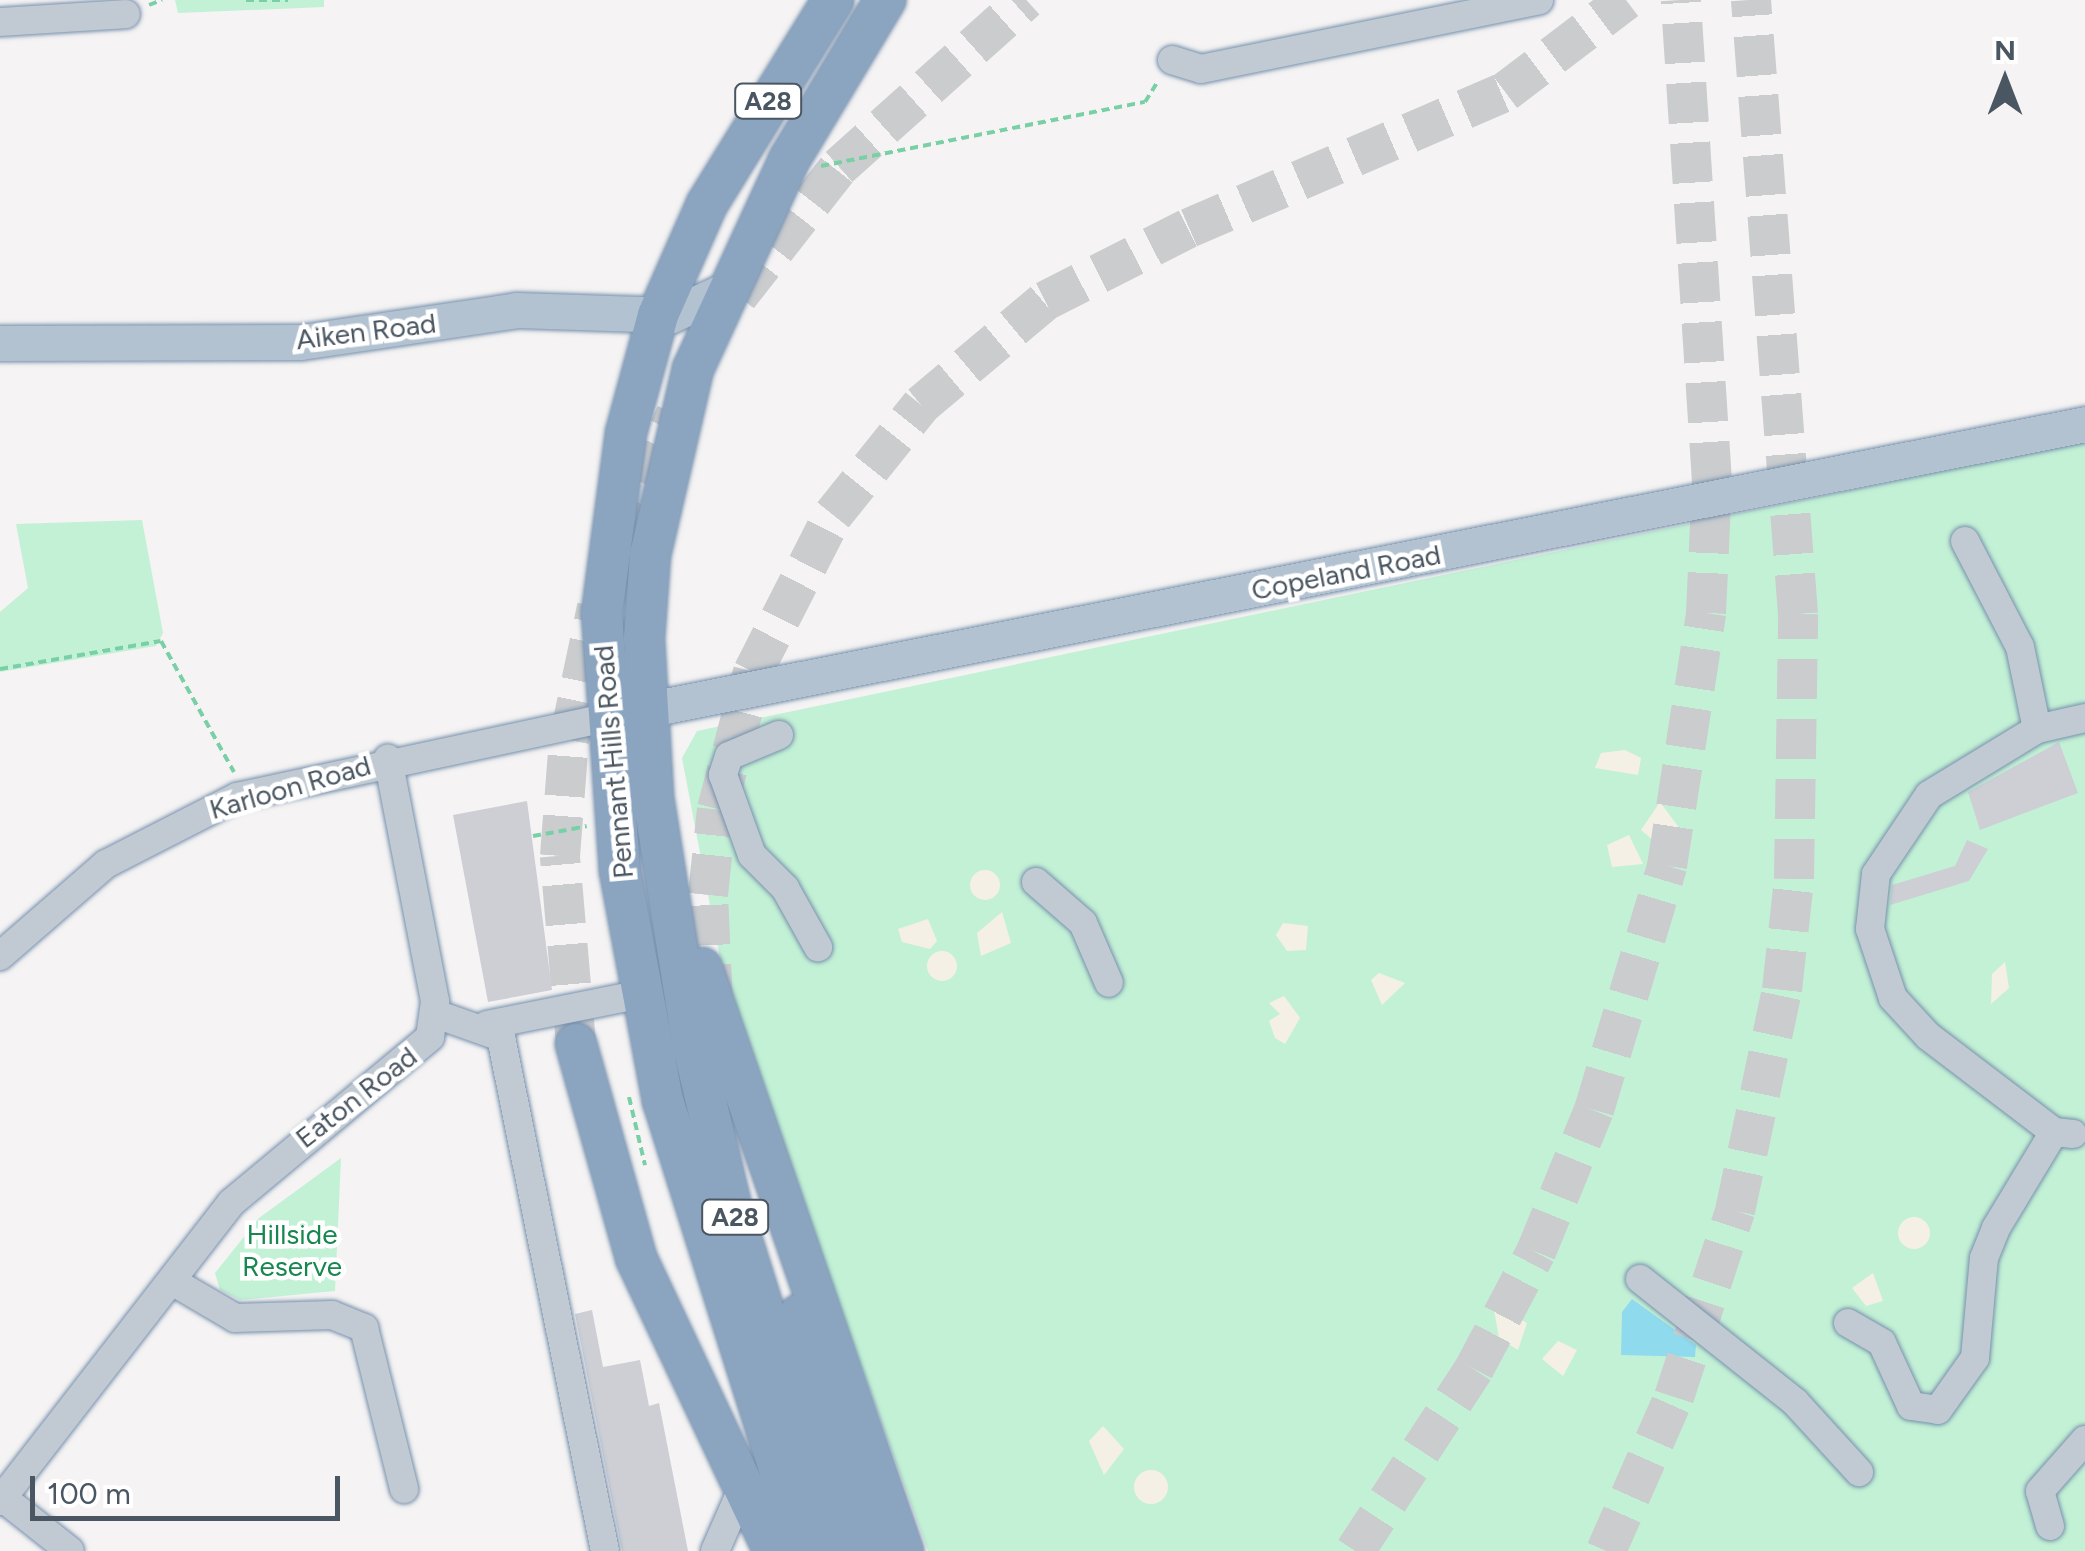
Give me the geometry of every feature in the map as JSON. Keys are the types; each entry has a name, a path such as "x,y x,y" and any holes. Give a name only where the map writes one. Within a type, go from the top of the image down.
{"highway":[{"name":"Pennant Hills Road","path":"805,1551 694,1217 642,994 606,718 609,526 658,316 706,204 833,0"},
{"name":"Pennant Hills Road","path":"839,1551 731,1206 693,1047 652,796 648,710 650,554 699,354 724,291 885,0"},
{"path":"652,796 722,1036 903,1551"},
{"path":"576,1044 636,1258 774,1551"},
{"path":"798,1315 870,1551"}],"main road":[{"name":"Aiken Road","path":"0,342 301,342 517,310 658,316 724,291"},
{"name":"Copeland Road","path":"606,718 2085,424"}],"street":[{"path":"1172,60 1201,69 1540,0"},
{"path":"0,22 126,14"},
{"path":"658,316 679,324 699,354"},
{"path":"1965,541 2020,647 2037,729"},
{"path":"606,718 388,759 436,1014 487,1024 642,994"},
{"path":"1848,1322 1882,1343 1911,1406 1938,1410 1975,1358 1990,1243 2074,1135 1961,1065 1893,998 1870,928 1876,874 1929,795 2037,729 2085,718"},
{"path":"779,735 729,756 723,775 752,855 785,888 818,947"},
{"name":"Karloon Road","path":"0,956 91,876 197,813 388,759"},
{"path":"1036,882 1083,924 1109,983"},
{"name":"Eaton Road","path":"1,1500 264,1168 414,1056 436,1014"},
{"path":"487,1024 500,1037 606,1551"},
{"path":"1640,1279 1796,1402 1859,1472"},
{"path":"172,1281 235,1318 332,1315 364,1328 404,1489"},
{"path":"2050,1526 2040,1491 2085,1440"},
{"path":"715,1551 744,1501 744,1484"},
{"path":"1,1500 70,1551"}],"path":[{"path":"246,0 288,0"},
{"path":"812,168 1145,102 1172,60"},
{"path":"0,669 161,641 234,772"},
{"path":"533,836 592,825"}],"green space":[{"path":"175,0 324,0 324,7 178,13"},
{"path":"2085,441 2085,1551 928,1551 728,1000 682,758 697,731"},
{"path":"142,520 163,633 156,646 0,672 0,612 28,588 16,524"},
{"name":"Hillside Reserve","path":"341,1158 335,1291 240,1300 220,1290 215,1273 259,1218"}],"sand":[{"path":"1625,750 1641,758 1638,775 1595,768 1601,753"},
{"path":"1660,802 1680,829 1659,845 1641,830"},
{"path":"1629,835 1643,864 1612,867 1607,845"},
{"path":"985,870 996,874 1000,885 996,896 985,900 974,896 970,885 974,874"},
{"path":"1002,912 1011,943 981,956 977,933"},
{"path":"928,919 937,941 930,949 902,942 898,929"},
{"path":"1283,923 1308,926 1306,950 1287,951 1276,935"},
{"path":"942,951 952,956 957,966 952,976 942,981 932,976 927,966 932,956"},
{"path":"2005,962 2009,988 1991,1004 1992,974"},
{"path":"1379,973 1405,983 1382,1005 1371,980"},
{"path":"1284,996 1300,1018 1285,1044 1275,1038 1269,1021 1280,1014 1269,1003"},
{"path":"1914,1217 1925,1222 1930,1233 1925,1244 1914,1249 1903,1244 1898,1233 1903,1222"},
{"path":"1873,1273 1883,1301 1866,1306 1852,1288"},
{"path":"1493,1304 1527,1323 1518,1350 1499,1338"},
{"path":"1558,1341 1577,1350 1563,1376 1542,1359"},
{"path":"1103,1426 1124,1449 1104,1475 1089,1441"},
{"path":"1151,1470 1163,1475 1168,1487 1163,1499 1151,1504 1139,1499 1134,1487 1139,1475"}],"water":[{"path":"1632,1299 1696,1345 1695,1357 1621,1355 1622,1312"}],"building":[{"path":"2059,742 2078,793 1980,830 1968,792"},
{"path":"527,801 552,990 488,1002 453,815"},
{"path":"1967,840 1988,849 1969,881 1890,905 1892,885 1955,866"},
{"path":"592,1310 603,1367 640,1360 649,1406 659,1403 688,1551 622,1551 575,1314"}],"tunnel":[{"path":"738,296 839,167 1026,0"},
{"path":"713,1005 708,895 717,809 753,672 833,515 921,405 1045,301 1189,228 1505,92 1626,0"},
{"path":"1355,1551 1474,1369 1536,1252 1594,1110 1667,866 1706,613 1712,482 1681,0"},
{"path":"1606,1551 1674,1397 1735,1211 1782,990 1794,879 1798,614 1751,0"},
{"path":"619,538 676,414"},
{"path":"576,1044 560,856 569,740 597,607"}]}
